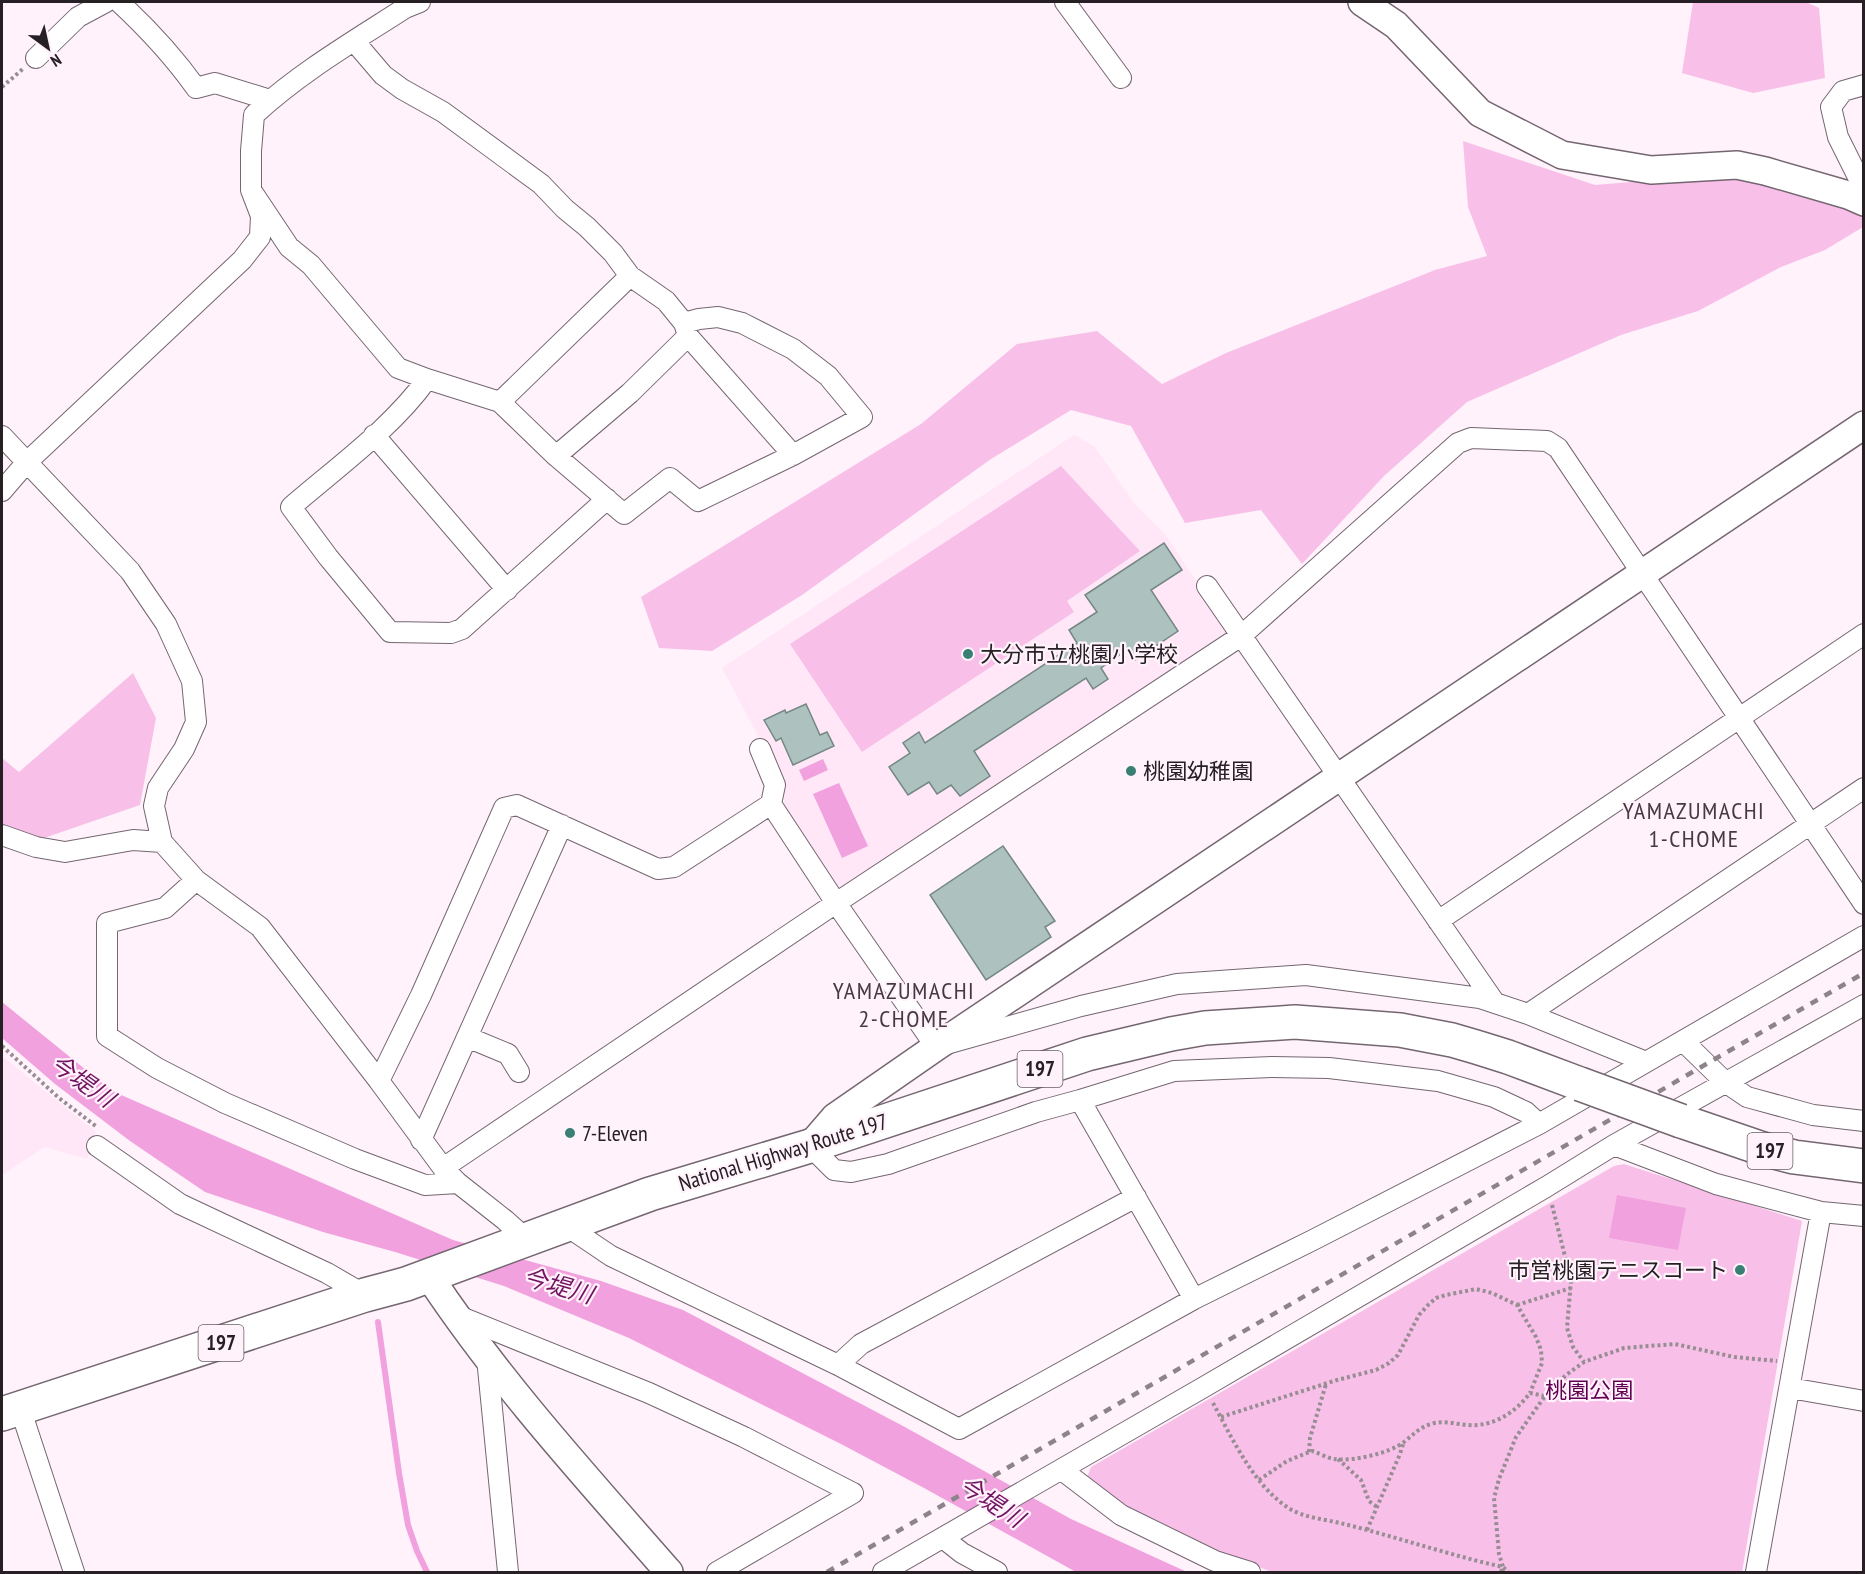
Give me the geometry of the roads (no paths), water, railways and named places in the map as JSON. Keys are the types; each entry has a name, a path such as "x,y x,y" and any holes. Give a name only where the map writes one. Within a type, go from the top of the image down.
{"highway":[{"name":"National Highway Route 197","path":"11,1411 435,1274 650,1194 810,1146 1087,1054 1131,1042 1205,1028 1294,1022 1400,1030 1452,1040 1486,1050 1745,1144 1783,1154 1863,1166"}],"street":[{"path":"36,58 78,17 106,2"},
{"path":"119,2 142,23 196,88 215,83 270,100"},
{"path":"2,491 26,463 242,260 260,237 261,216 251,190 250,151 254,115 270,100 354,41 405,8 420,2"},
{"path":"1065,2 1121,78"},
{"path":"1362,2 1396,25 1480,113 1562,156 1652,170 1737,165 1848,195 1863,202"},
{"path":"354,41 383,75 442,112 541,184 613,253 630,276 666,301 686,330 793,455"},
{"path":"1863,85 1844,92 1832,107 1838,136 1863,189"},
{"path":"251,190 289,248 311,265 398,368 500,402 556,456 624,514 670,478 698,501 793,455 862,417 828,376 793,349 742,323 718,317 699,319 686,330 630,393 556,456"},
{"path":"500,402 630,276"},
{"path":"427,379 415,396 374,435 291,507 390,632 451,633 462,629 607,499"},
{"path":"1539,1124 1526,1112 1494,1097 1438,1081 1329,1068 1272,1066 1174,1071 1036,1112 888,1164 850,1172 834,1170 810,1146 835,1117 936,1047 1863,424"},
{"path":"374,435 507,590"},
{"path":"2,436 89,525 130,571 166,624 192,681 196,722 184,749 158,788 154,806 162,842 195,880 260,927 443,1168 458,1183 505,1220 521,1242"},
{"path":"443,1168 836,903 1241,636 1458,443 1471,438 1547,441 1558,448 1863,904"},
{"path":"1207,586 1495,1003"},
{"path":"1438,921 1863,634"},
{"path":"379,1082 421,995 504,808 517,805 658,869 674,867 771,804 775,785 760,749"},
{"path":"1528,1014 1863,788"},
{"path":"771,804 836,903 936,1047"},
{"path":"421,1140 562,825"},
{"path":"2,835 36,847 65,852 133,840 162,842"},
{"path":"195,880 165,908 107,923 107,1036 157,1068 225,1103 355,1159 425,1185 458,1183"},
{"path":"565,1225 611,1256 838,1365 959,1429 1194,1299 1539,1124 1863,936"},
{"path":"936,1047 1081,1006 1177,984 1306,975 1480,998 1528,1014 1646,1062"},
{"path":"883,1572 1062,1470 1614,1145 1863,1005"},
{"path":"467,1037 508,1054 519,1072"},
{"path":"1683,1041 1725,1082 1747,1097 1813,1115 1863,1121"},
{"path":"1080,1100 1194,1299"},
{"path":"101,1140 180,1204 327,1273 365,1295"},
{"path":"1614,1145 1716,1185 1821,1212 1863,1216"},
{"path":"838,1365 861,1344 1136,1197"},
{"path":"1756,1572 1821,1212"},
{"path":"435,1274 454,1314 487,1358 669,1572"},
{"path":"454,1314 649,1393 744,1437 853,1493 717,1572"},
{"path":"487,1358 508,1572"},
{"path":"1790,1388 1863,1401"},
{"path":"11,1411 74,1572"},
{"path":"1062,1470 1121,1515 1215,1561 1250,1572"},
{"path":"952,1533 962,1553 997,1572"}],"water":[{"path":"823,759 828,770 804,781 799,770"},
{"path":"839,783 868,846 842,858 813,794"},
{"name":"今堤川","path":"2,1002 112,1091 453,1240 601,1281 683,1310 903,1426 1071,1519 1187,1572 1076,1572 841,1444 629,1338 504,1286 323,1232 205,1192 130,1141 55,1084 2,1038"},
{"path":"1617,1195 1686,1208 1678,1250 1609,1238"}],"waterway":[{"path":"378,1322 408,1525 427,1572"}],"railway":[{"path":"827,1572 1864,973"}],"place":[{"name":"大分市立桃園小学校","path":"968,654"},
{"name":"桃園幼稚園","path":"1131,771"},
{"name":"7-Eleven","path":"570,1133"},
{"name":"市営桃園テニスコート","path":"1740,1270"}],"district":[{"name":"YAMAZUMACHI 1-CHOME","path":"1694,825"},
{"name":"YAMAZUMACHI 2-CHOME","path":"904,1005"}],"park label":[{"name":"桃園公園","path":"1589,1390"}]}
